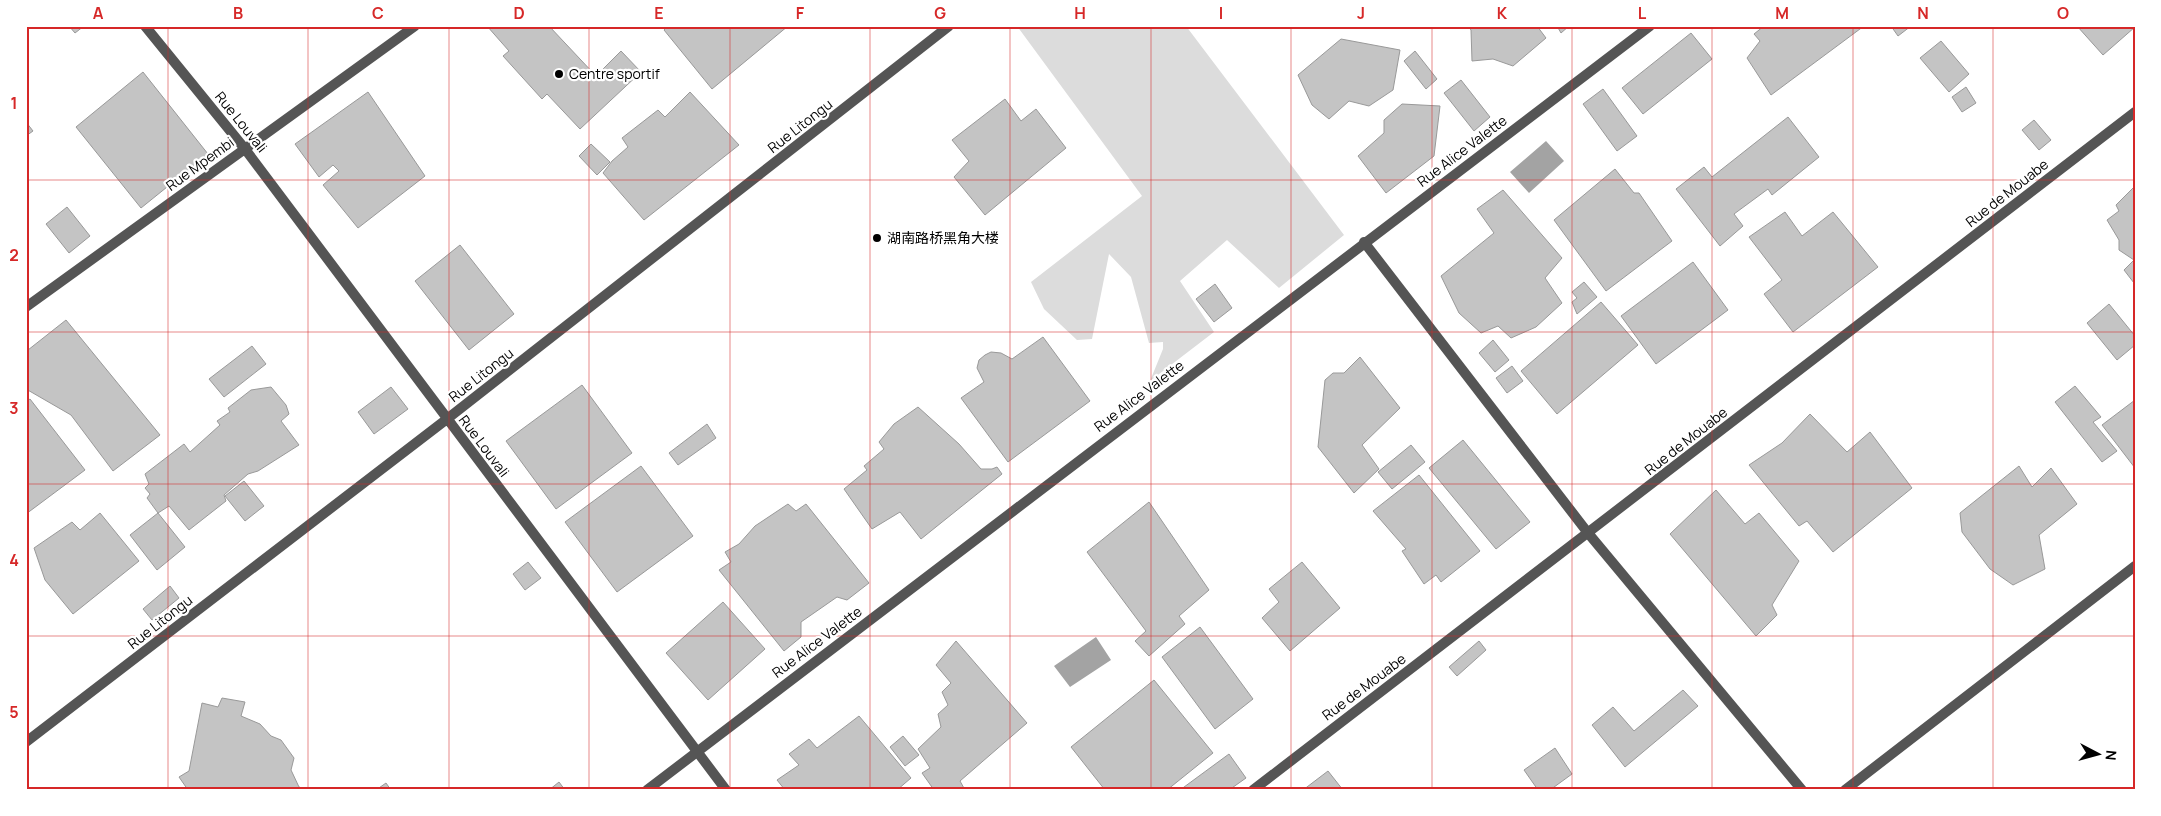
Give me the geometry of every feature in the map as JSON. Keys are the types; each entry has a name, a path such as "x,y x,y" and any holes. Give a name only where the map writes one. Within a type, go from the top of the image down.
{"street":[{"name":"Rue Louvali","path":"145,26 245,149 726,790"},
{"name":"Rue Mpembi","path":"26,306 415,26"},
{"name":"Rue Litongu","path":"26,742 447,419 949,26"},
{"name":"Rue Alice Valette","path":"647,790 1650,26"},
{"name":"Rue de Mouabe","path":"1253,790 2135,112"},
{"path":"1364,242 1588,533 1802,790"},
{"path":"1845,790 2135,566"}],"shaded area":[{"path":"1017,26 1186,26 1344,235 1279,288 1227,240 1180,281 1214,332 1150,381 1163,349 1163,342 1149,343 1131,277 1109,254 1092,339 1077,340 1044,309 1031,282 1142,196"},
{"path":"1546,141 1564,161 1529,193 1510,172"},
{"path":"1096,637 1111,660 1070,687 1054,666"}],"building":[{"path":"69,26 84,26 75,33"},
{"path":"487,26 549,26 596,76 621,51 641,72 580,129 547,94 542,99 503,56 509,51"},
{"path":"668,26 788,26 712,89 664,30"},
{"path":"1468,26 1537,26 1546,38 1513,66 1493,59 1472,61 1471,30"},
{"path":"1557,26 1569,26 1561,33"},
{"path":"1764,26 1864,26 1771,95 1747,58 1760,41 1754,34"},
{"path":"1891,26 1911,26 1898,36"},
{"path":"2077,26 2135,26 2135,27 2103,55"},
{"path":"1691,33 1712,59 1643,114 1622,88"},
{"path":"1341,39 1400,50 1393,90 1369,106 1349,101 1329,119 1312,105 1298,75"},
{"path":"1941,41 1969,74 1949,92 1920,58"},
{"path":"1415,51 1437,79 1426,89 1404,61"},
{"path":"143,72 208,154 141,208 76,127"},
{"path":"1461,80 1490,117 1474,131 1444,93"},
{"path":"1966,87 1976,103 1962,112 1952,97"},
{"path":"1603,89 1637,136 1617,151 1583,104"},
{"path":"368,92 425,176 358,228 323,185 339,171 333,165 319,177 295,144"},
{"path":"690,92 739,145 644,220 603,173 612,161 628,147 622,138 658,110 665,117"},
{"path":"1005,99 1021,121 1036,109 1066,148 985,215 954,177 969,161 952,140"},
{"path":"1402,104 1440,106 1434,156 1386,193 1358,156 1384,133 1384,120"},
{"path":"1788,117 1819,157 1772,195 1768,189 1734,214 1743,226 1720,246 1676,189 1704,167 1712,177"},
{"path":"2034,120 2051,140 2039,150 2022,130"},
{"path":"26,122 33,131 26,136"},
{"path":"591,144 610,162 597,175 579,156"},
{"path":"1615,169 1634,193 1639,193 1672,241 1606,291 1554,220"},
{"path":"2135,186 2134,283 2124,270 2134,260 2119,250 2119,240 2107,220 2119,211 2116,205"},
{"path":"1503,190 1562,258 1545,278 1562,303 1536,327 1511,338 1498,326 1481,333 1459,313 1441,276 1494,233 1477,209"},
{"path":"67,207 90,236 69,253 46,224"},
{"path":"1785,212 1802,236 1833,212 1878,267 1793,332 1764,294 1782,280 1749,237"},
{"path":"460,245 514,314 469,350 415,281"},
{"path":"1693,262 1728,310 1656,364 1621,316"},
{"path":"1584,282 1597,297 1577,314 1572,302 1577,298 1572,292"},
{"path":"1215,284 1232,308 1214,322 1196,299"},
{"path":"1601,302 1638,345 1557,414 1521,371"},
{"path":"2109,304 2135,336 2135,345 2117,360 2087,323"},
{"path":"66,320 160,435 113,471 71,415 26,389 26,347 28,350"},
{"path":"1043,337 1090,401 1008,462 961,398 984,382 977,368 979,360 985,355 991,352 1001,353 1012,359"},
{"path":"1493,340 1509,360 1495,372 1479,353"},
{"path":"252,346 266,364 224,397 209,379"},
{"path":"1360,357 1400,408 1362,445 1379,469 1354,493 1318,447 1325,380 1333,373 1344,373"},
{"path":"1512,366 1523,381 1507,393 1496,378"},
{"path":"582,385 632,453 556,509 506,441"},
{"path":"2075,386 2101,417 2093,422 2117,451 2102,462 2055,402"},
{"path":"271,387 286,405 289,414 281,421 299,445 258,471 248,474 224,495 226,501 189,530 169,506 158,513 147,498 150,494 145,488 149,484 145,474 184,444 190,452 220,425 217,421 230,412 228,408 251,390"},
{"path":"391,387 408,409 374,434 358,412"},
{"path":"30,399 85,470 26,514 26,402"},
{"path":"2135,400 2135,468 2102,425"},
{"path":"918,407 959,444 981,469 997,467 1002,474 921,539 900,512 872,529 844,489 867,470 864,466 884,449 879,442 894,424"},
{"path":"1810,414 1847,452 1870,432 1912,488 1833,552 1807,521 1799,526 1749,465 1782,443"},
{"path":"707,424 716,438 678,465 669,453"},
{"path":"1463,440 1530,522 1496,549 1429,468"},
{"path":"1411,445 1425,462 1392,489 1378,472"},
{"path":"641,466 693,536 617,592 565,522"},
{"path":"2019,466 2032,487 2051,468 2077,504 2039,535 2045,569 2013,585 1990,569 1962,532 1960,513"},
{"path":"1419,475 1480,551 1441,582 1436,575 1424,584 1402,551 1406,549 1373,511"},
{"path":"244,481 264,506 245,521 225,496"},
{"path":"1716,490 1745,524 1759,513 1799,561 1772,605 1777,615 1756,636 1670,534"},
{"path":"1149,502 1209,590 1179,616 1185,624 1149,656 1135,641 1146,631 1087,552"},
{"path":"788,504 796,511 806,504 869,583 847,600 837,597 801,622 801,637 784,651 719,570 731,562 725,552 739,544 755,526"},
{"path":"100,513 139,561 73,614 45,580 34,548 72,522 80,530"},
{"path":"158,513 185,547 157,570 130,535"},
{"path":"528,562 541,578 525,590 513,574"},
{"path":"1302,562 1340,608 1290,651 1262,618 1279,602 1269,589"},
{"path":"170,586 179,598 152,620 143,609"},
{"path":"723,602 765,649 708,700 666,653"},
{"path":"1200,627 1253,699 1215,729 1162,657"},
{"path":"956,641 1027,723 960,781 965,790 934,790 922,773 930,768 918,749 941,727 938,714 948,705 942,692 951,683 936,665"},
{"path":"1479,641 1486,650 1457,676 1449,667"},
{"path":"1154,680 1213,753 1167,790 1105,790 1071,747"},
{"path":"1683,690 1698,706 1625,767 1592,725 1613,707 1634,731"},
{"path":"222,698 245,702 241,716 260,724 271,736 281,740 294,758 291,770 299,787 307,790 188,790 179,777 189,771 202,703 218,707"},
{"path":"859,716 911,778 897,790 785,790 777,780 799,765 789,754 809,739 817,748"},
{"path":"903,736 919,755 905,766 890,747"},
{"path":"1555,748 1572,774 1550,790 1538,790 1524,770"},
{"path":"1229,754 1246,778 1229,790 1180,790"},
{"path":"1328,771 1343,790 1303,790"},
{"path":"559,782 565,790 549,790"},
{"path":"386,783 391,790 376,790"}],"place":[{"name":"Centre sportif","path":"559,74"},
{"name":"湖南路桥黑角大楼","path":"877,238"}]}
